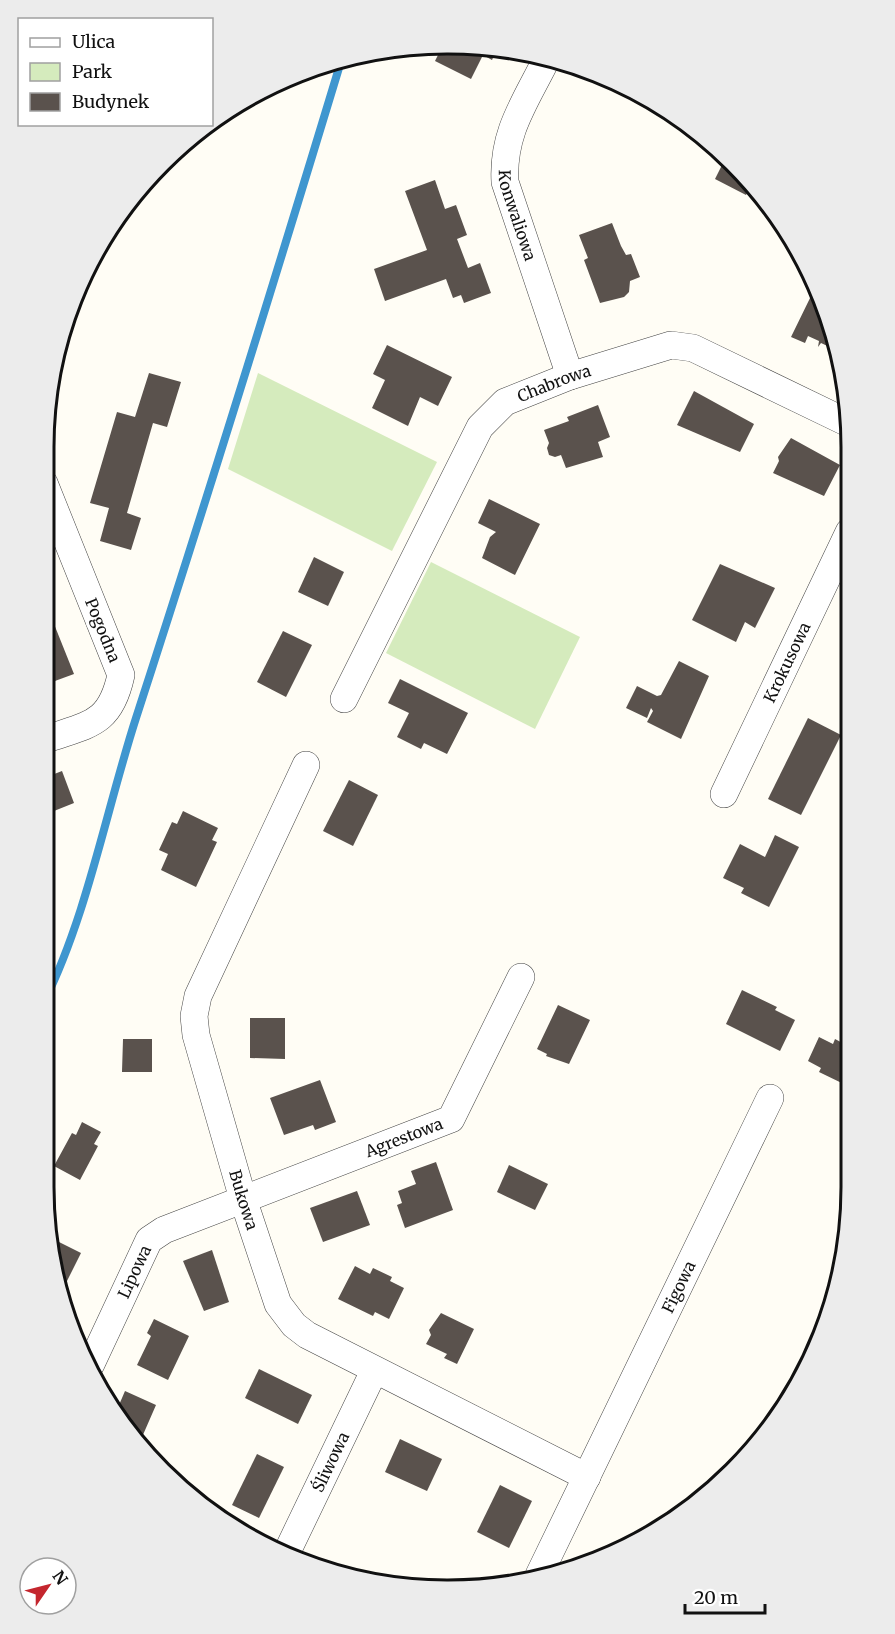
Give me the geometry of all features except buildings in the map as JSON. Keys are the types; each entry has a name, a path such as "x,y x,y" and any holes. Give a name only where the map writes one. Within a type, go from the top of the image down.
{"street":[{"name":"Konwaliowa","path":"543,66 509,133 503,156 505,182 570,376"},
{"name":"Chabrowa","path":"344,699 480,427 505,402 570,376 671,345 693,348 840,419"},
{"name":"Pogodna","path":"54,508 121,675 116,696 101,720 54,736"},
{"name":"Krokusowa","path":"724,794 841,548"},
{"name":"Bukowa","path":"306,765 198,996 194,1016 196,1035 243,1199 278,1304 294,1325 307,1335 587,1477"},
{"name":"Agrestowa","path":"243,1199 451,1119 521,977"},
{"name":"Figowa","path":"541,1569 770,1098"},
{"name":"Lipowa","path":"93,1357 149,1240 164,1230 243,1199"},
{"name":"Śliwowa","path":"290,1547 375,1371"}],"green space":[{"path":"258,373 437,462 392,551 228,469"},
{"path":"431,562 580,637 535,729 386,653"}],"waterway":[{"path":"54,980 84,899 125,753 338,69"}]}
